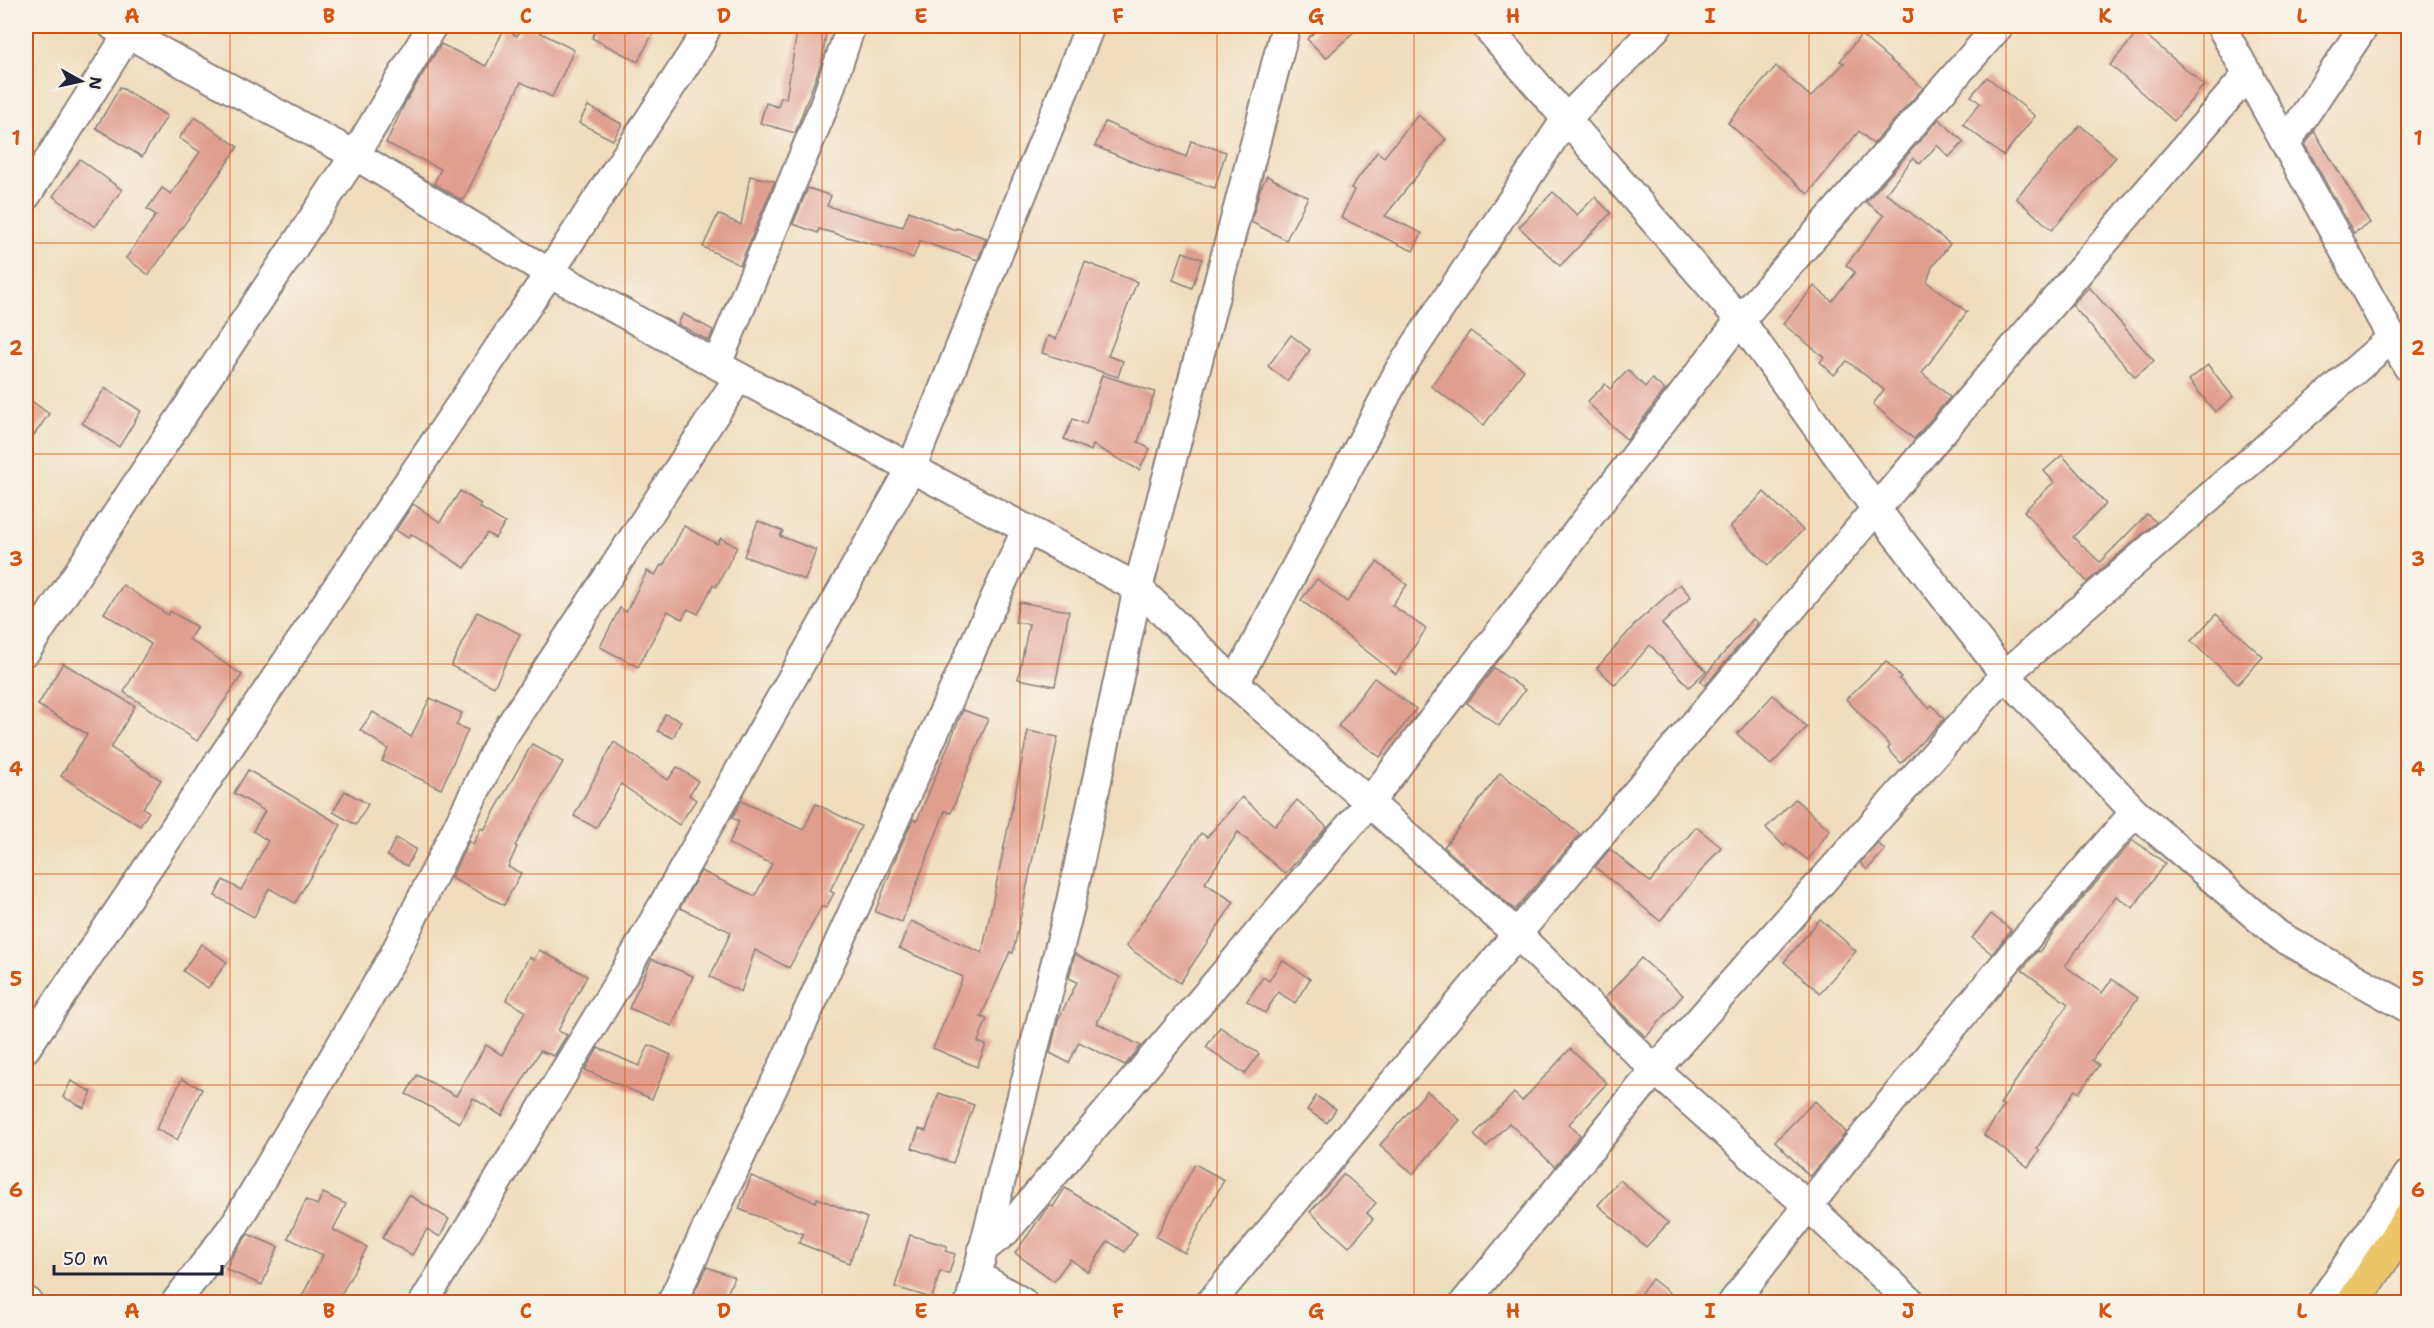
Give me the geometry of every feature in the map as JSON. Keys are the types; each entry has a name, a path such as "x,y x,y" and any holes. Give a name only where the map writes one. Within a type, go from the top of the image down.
{"main road":[{"path":"2354,1302 2409,1220"}],"street":[{"path":"26,651 355,155 432,26"},
{"path":"26,1048 550,272 700,42 707,26"},
{"path":"176,1302 235,1224 393,957 500,741 728,370 851,26"},
{"path":"424,1302 625,972 911,469 1090,26"},
{"path":"970,1302 1070,906 1138,588 1286,26"},
{"path":"1486,26 1740,320 1876,509 2005,675 2135,812 2278,935 2355,980 2409,1008"},
{"path":"1235,683 1400,369 1566,119 1658,26"},
{"path":"980,1263 1368,804 1740,320 1999,26"},
{"path":"2221,26 2409,367"},
{"path":"2286,142 2364,26"},
{"path":"26,196 124,28 355,155 550,272 911,469 1138,588 1235,683 1368,804 1517,934 1655,1070 1808,1206 1911,1302"},
{"path":"1211,1302 1517,934 2248,74"},
{"path":"1465,1302 1655,1070 2005,675 2392,338"},
{"path":"672,1302 784,1064 1026,530"},
{"path":"1733,1302 1808,1206 2072,884 2135,812"},
{"path":"2322,1302 2409,1175"},
{"path":"980,1263 1022,1302"}],"building":[{"path":"522,26 528,26 574,50 552,97 521,82 463,201 434,183 441,169 386,143 405,103 441,44 486,66 504,29 517,36"},
{"path":"598,26 639,26 653,33 638,62 592,38"},
{"path":"798,26 827,26 822,61 795,133 760,123 766,103 778,107 781,97 786,99"},
{"path":"1321,26 1360,26 1326,58 1307,39"},
{"path":"2140,30 2204,85 2174,121 2110,65"},
{"path":"1861,35 1923,88 1873,144 1859,131 1808,194 1728,123 1776,66 1811,97 1844,63 1840,61"},
{"path":"1987,77 2035,116 2003,156 1963,124 1980,103 1971,96"},
{"path":"120,87 167,116 142,157 96,128"},
{"path":"588,106 622,124 613,140 579,123"},
{"path":"1418,115 1446,139 1385,216 1422,233 1413,251 1341,218 1354,190 1351,188 1377,152 1384,157"},
{"path":"195,117 238,147 149,275 126,258 156,215 147,209 162,188 171,194 200,152 179,138"},
{"path":"1939,119 1964,142 1949,157 1937,145 1920,164 1913,158 1886,193 1950,244 1932,267 1927,282 1967,312 1922,373 1950,397 1914,439 1873,404 1884,390 1847,361 1834,375 1820,362 1824,357 1783,324 1814,286 1832,301 1855,272 1846,265 1884,216 1866,202"},
{"path":"1105,122 1186,157 1191,141 1226,152 1215,188 1159,171 1159,173 1095,146"},
{"path":"2080,125 2116,157 2052,230 2016,198"},
{"path":"2314,131 2370,223 2354,233 2305,145"},
{"path":"80,159 122,190 95,227 53,196"},
{"path":"750,176 775,181 740,265 703,247 718,214 741,225"},
{"path":"1267,176 1308,197 1286,240 1251,222 1260,189"},
{"path":"808,188 831,196 827,206 903,227 909,211 955,230 956,228 986,238 978,260 920,241 913,258 819,229 818,233 793,224"},
{"path":"1553,192 1577,215 1595,197 1611,213 1560,266 1519,227"},
{"path":"1183,252 1202,259 1192,288 1173,280"},
{"path":"1085,262 1137,282 1108,356 1123,361 1118,377 1042,353 1048,336 1056,339"},
{"path":"2089,287 2154,361 2135,377 2072,305"},
{"path":"683,314 713,330 709,341 678,324"},
{"path":"1470,331 1524,370 1484,425 1431,386"},
{"path":"1291,335 1310,350 1287,381 1268,366"},
{"path":"2208,365 2233,397 2215,412 2189,380"},
{"path":"1628,370 1645,387 1652,379 1665,390 1627,440 1587,402 1605,384 1610,389"},
{"path":"1102,375 1155,392 1138,442 1150,449 1139,470 1093,445 1091,451 1064,439 1073,419 1086,424"},
{"path":"105,388 141,411 119,447 82,423"},
{"path":"26,397 49,414 26,446"},
{"path":"2062,455 2106,504 2073,537 2100,562 2147,514 2156,522 2087,582 2024,511 2054,482 2044,471"},
{"path":"460,491 481,504 479,507 505,523 495,538 487,533 465,568 411,534 408,538 396,530 413,504 440,522"},
{"path":"1764,492 1803,530 1768,565 1730,527"},
{"path":"758,521 783,531 780,536 816,550 805,580 744,556"},
{"path":"684,526 717,544 721,538 737,547 716,587 713,585 698,614 688,609 682,619 668,611 638,667 600,647 620,608 626,612 647,571 655,575 661,565 663,566"},
{"path":"1377,562 1407,585 1392,605 1426,629 1396,674 1301,600 1317,579 1347,602"},
{"path":"1680,584 1691,597 1662,624 1706,671 1689,687 1650,645 1615,685 1597,668 1637,622"},
{"path":"123,585 168,615 170,611 197,627 189,639 242,675 197,741 124,692 151,644 104,613"},
{"path":"1019,602 1069,611 1055,686 1018,679 1029,624 1015,622"},
{"path":"477,612 520,634 494,687 451,666"},
{"path":"2216,614 2263,657 2238,684 2191,641"},
{"path":"1753,619 1758,623 1705,686 1700,681"},
{"path":"1886,661 1901,677 1899,679 1929,708 1932,705 1944,719 1901,763 1888,749 1890,746 1846,699"},
{"path":"63,663 135,706 111,748 161,780 143,808 149,812 140,826 61,776 87,734 38,705"},
{"path":"1494,668 1525,690 1499,726 1467,703"},
{"path":"1374,678 1416,709 1380,757 1338,726"},
{"path":"1773,695 1807,727 1771,765 1737,734"},
{"path":"430,698 462,713 456,725 468,730 441,789 382,761 388,749 360,730 373,712 411,737"},
{"path":"963,710 988,719 951,813 945,811 902,922 875,912 897,855 913,819 917,821"},
{"path":"665,714 681,721 673,738 658,731"},
{"path":"1028,731 1058,737 1013,953 1010,952 981,1017 987,1019 978,1042 986,1045 977,1067 933,1048 963,977 899,948 911,921 982,953"},
{"path":"614,742 668,780 677,767 698,781 689,795 696,800 679,825 621,784 596,828 574,816"},
{"path":"532,744 563,762 515,846 517,847 508,867 521,873 504,905 451,878 469,841 473,844 481,828 484,830"},
{"path":"248,770 341,825 295,903 269,888 254,917 215,896 223,880 241,890 268,841 253,831 265,811 234,793"},
{"path":"1500,773 1580,834 1515,910 1444,847"},
{"path":"345,791 368,804 356,825 333,812"},
{"path":"1242,797 1275,826 1297,800 1327,827 1285,874 1238,832 1205,883 1234,902 1180,983 1126,946 1201,833 1207,837"},
{"path":"1795,799 1830,830 1808,860 1786,843 1784,846 1766,828"},
{"path":"741,801 803,830 816,804 861,826 830,891 834,893 826,908 822,906 789,968 755,950 741,992 710,977 731,932 680,908 701,871 755,896 772,864 729,844 739,821 732,818"},
{"path":"1696,827 1721,847 1660,921 1595,867 1610,849 1650,882"},
{"path":"396,838 416,849 407,866 387,856"},
{"path":"2133,840 2165,863 2133,908 2116,896 2065,966 2102,993 2112,979 2138,998 2092,1060 2099,1065 2079,1093 2075,1090 2037,1148 2040,1150 2028,1167 1984,1135 2004,1106 2000,1104 2068,1004 2022,970"},
{"path":"1878,843 1885,850 1867,870 1860,863"},
{"path":"1991,914 2011,930 1992,954 1972,938"},
{"path":"1820,919 1856,951 1820,993 1784,962"},
{"path":"201,944 227,962 208,988 183,971"},
{"path":"539,950 587,976 558,1031 567,1035 554,1056 540,1051 502,1116 473,1098 460,1123 406,1094 417,1075 456,1096 486,1045 502,1055 525,1011 506,1000 529,957 534,960"},
{"path":"1075,954 1120,977 1097,1023 1141,1046 1125,1065 1079,1042 1069,1063 1050,1053 1058,1020 1077,982 1069,978"},
{"path":"1641,958 1683,995 1646,1037 1605,998"},
{"path":"652,959 693,976 672,1026 629,1008"},
{"path":"1282,960 1310,979 1295,1003 1278,992 1265,1013 1247,1001 1263,977 1269,981"},
{"path":"1220,1027 1259,1054 1245,1074 1206,1047"},
{"path":"649,1045 671,1055 652,1099 585,1070 598,1048 639,1066"},
{"path":"1570,1049 1607,1083 1569,1124 1580,1135 1555,1167 1509,1123 1486,1147 1474,1135 1514,1093 1522,1101"},
{"path":"182,1079 202,1089 177,1140 156,1129"},
{"path":"71,1081 92,1092 84,1108 63,1097"},
{"path":"1427,1091 1460,1120 1413,1174 1380,1145"},
{"path":"939,1093 974,1105 953,1163 912,1148 919,1129 926,1131"},
{"path":"1316,1096 1336,1109 1327,1123 1307,1110"},
{"path":"1815,1101 1846,1132 1810,1177 1775,1141"},
{"path":"1195,1164 1224,1180 1185,1253 1156,1237"},
{"path":"1344,1174 1376,1203 1367,1213 1373,1219 1349,1247 1310,1212"},
{"path":"751,1176 816,1202 817,1198 867,1218 849,1263 799,1243 803,1234 739,1209"},
{"path":"1620,1180 1668,1223 1646,1247 1598,1205"},
{"path":"1065,1188 1137,1233 1125,1252 1108,1241 1088,1272 1070,1259 1054,1281 1015,1253 1045,1211 1050,1205 1053,1207"},
{"path":"323,1193 346,1204 333,1230 367,1247 337,1302 299,1302 323,1255 288,1238 306,1200 317,1205"},
{"path":"409,1195 449,1219 440,1237 427,1229 412,1255 382,1238"},
{"path":"248,1234 278,1247 262,1285 226,1269 232,1256"},
{"path":"910,1235 947,1246 945,1251 955,1254 949,1274 940,1271 932,1298 895,1287"},
{"path":"707,1267 734,1277 724,1302 711,1302 693,1295"},
{"path":"1652,1279 1681,1302 1634,1302"}]}
